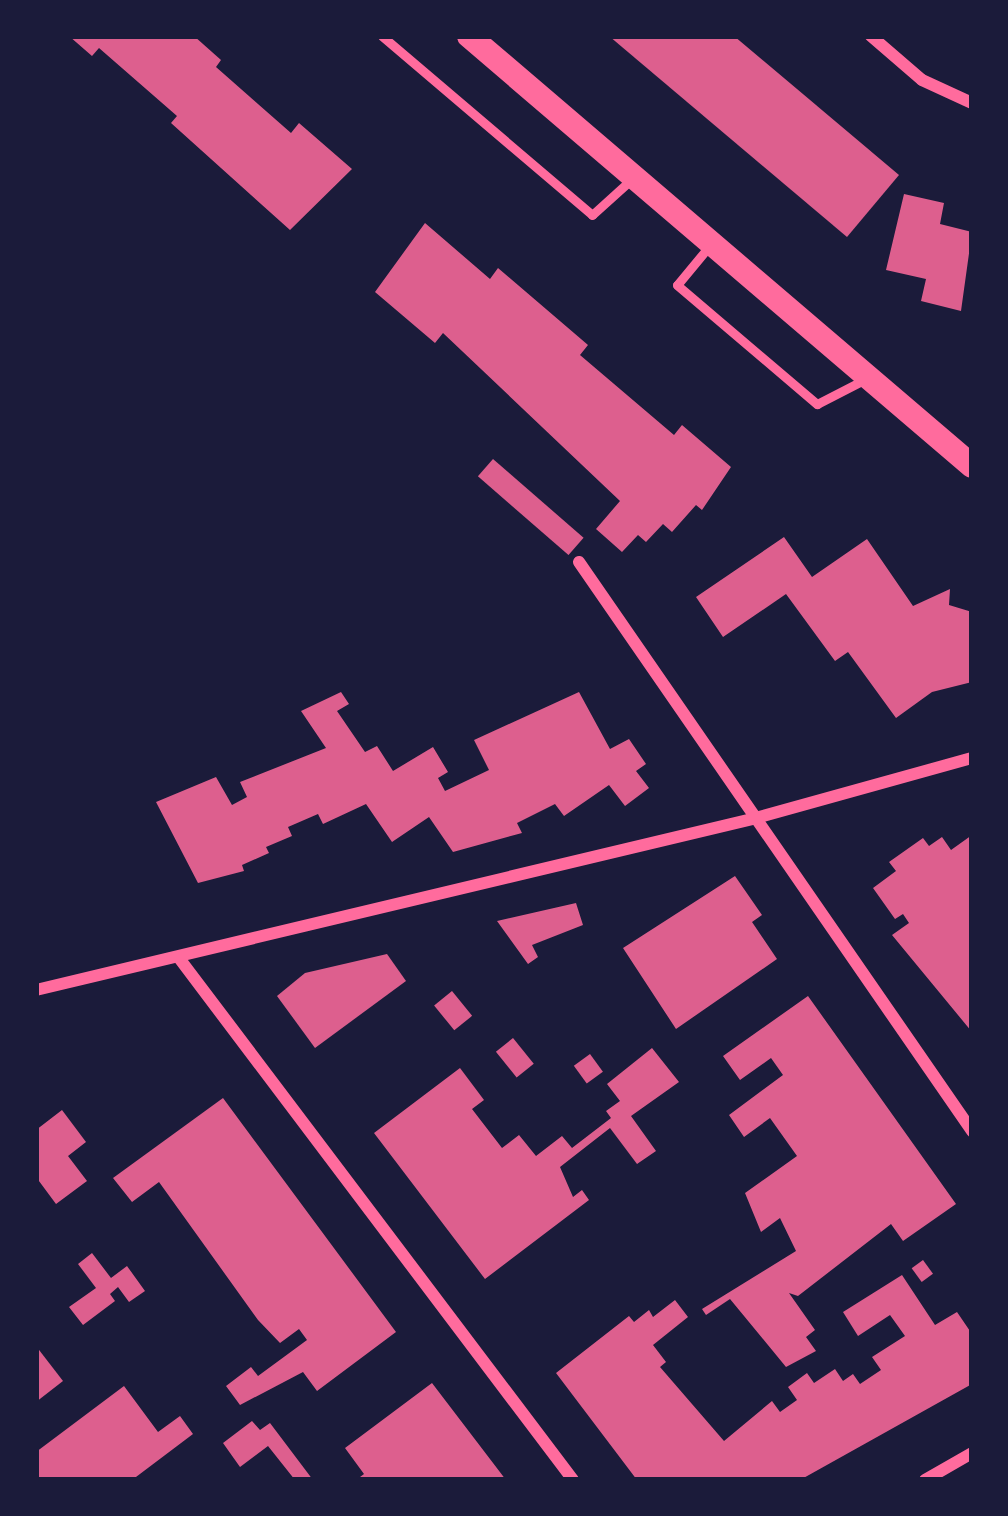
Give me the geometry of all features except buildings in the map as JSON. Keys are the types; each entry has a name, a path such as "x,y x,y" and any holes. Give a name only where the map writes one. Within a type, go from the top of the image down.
{"main road":[{"path":"469,36 972,466"}],"street":[{"path":"871,36 922,80 972,103"},
{"path":"579,562 752,819 972,1131"},
{"path":"36,990 752,819 972,758"},
{"path":"179,958 573,1480"},
{"path":"925,1480 972,1453"}],"lane":[{"path":"382,36 592,214 634,178"},
{"path":"711,244 677,285 817,404 867,378"}]}
